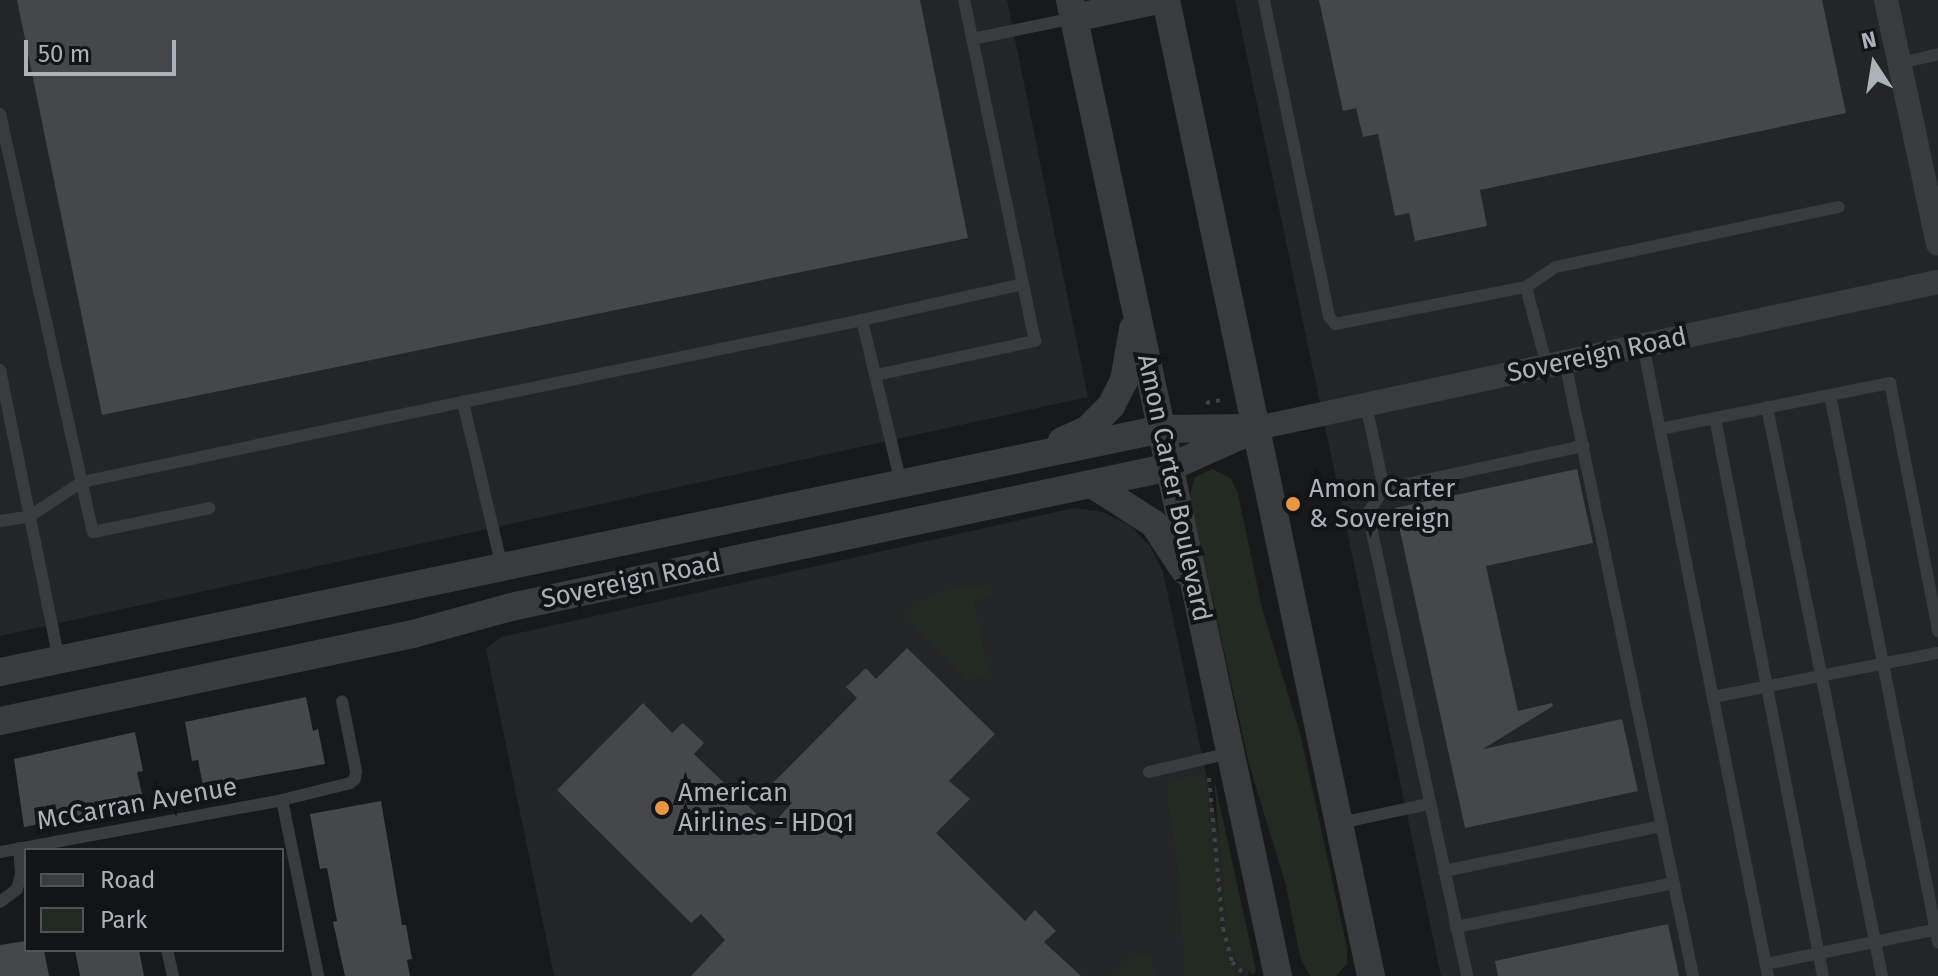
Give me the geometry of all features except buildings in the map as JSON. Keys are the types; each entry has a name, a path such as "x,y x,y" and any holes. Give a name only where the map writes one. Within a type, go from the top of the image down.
{"street":[{"path":"1072,9 1158,0"},
{"path":"1166,0 1371,976"},
{"path":"1886,0 1938,244"},
{"name":"Amon Carter Boulevard","path":"1072,9 1278,976"},
{"name":"Sovereign Road","path":"0,672 1162,429 1257,428 1938,282"},
{"path":"984,466 1057,444 1087,430 1111,406 1124,381 1132,349 1134,300"},
{"name":"Sovereign Road","path":"0,721 413,634 511,607 1170,467 1257,428"},
{"path":"1092,484 1154,524 1175,551 1197,593"}],"lane":[{"path":"876,375 1035,341 964,0"},
{"path":"1264,0 1329,316 1335,324 1526,287 1556,267 1839,207"},
{"path":"972,39 1072,9"},
{"path":"1900,63 1938,54"},
{"path":"0,114 93,532 210,508"},
{"path":"0,521 30,516 82,482 1023,284"},
{"path":"1526,287 1583,446 1693,976"},
{"path":"862,320 901,483"},
{"path":"1643,345 1767,970 1819,953 1937,934 1830,395"},
{"path":"0,370 59,660"},
{"path":"1660,429 1890,383 1938,631"},
{"path":"463,402 502,568"},
{"path":"1366,405 1384,489"},
{"path":"1767,407 1882,976"},
{"path":"1715,418 1823,976"},
{"path":"1464,975 1368,513 1384,489 1583,446"},
{"path":"1713,697 1938,653"},
{"name":"McCarran Avenue","path":"0,852 282,800 350,783 355,779 342,701"},
{"path":"1149,772 1230,753"},
{"path":"282,800 318,976"},
{"path":"1340,823 1429,804"},
{"path":"1444,871 1662,826"},
{"path":"0,902 17,889 21,874 19,848"},
{"path":"284,876 297,873"},
{"path":"1456,927 1674,883"},
{"path":"167,952 173,976"}],"path":[{"path":"1209,777 1223,928 1232,962 1246,976"}],"shaded area":[{"path":"0,0 1007,0 1088,397 0,636"},
{"path":"1235,0 1938,0 1938,976 1441,976"},
{"path":"1074,508 1103,512 1129,525 1150,546 1163,572 1249,976 554,976 486,649 501,637"}],"green space":[{"path":"1212,469 1231,478 1238,494 1262,608 1301,737 1347,948 1347,964 1336,976 1310,976 1301,960 1285,882 1249,764 1190,497 1194,478"},
{"path":"971,585 982,586 992,595 974,601 989,676 966,680 906,616 930,595"},
{"path":"1205,774 1221,929 1229,961 1240,976 1185,976 1177,860 1166,788 1178,778"},
{"path":"1214,779 1256,970 1253,975 1236,960 1227,932"},
{"path":"1136,954 1150,955 1156,976 1113,976"}],"place":[{"name":"Amon Carter & Sovereign","path":"1293,504"},
{"name":"American Airlines - HDQ1","path":"662,808"}]}
